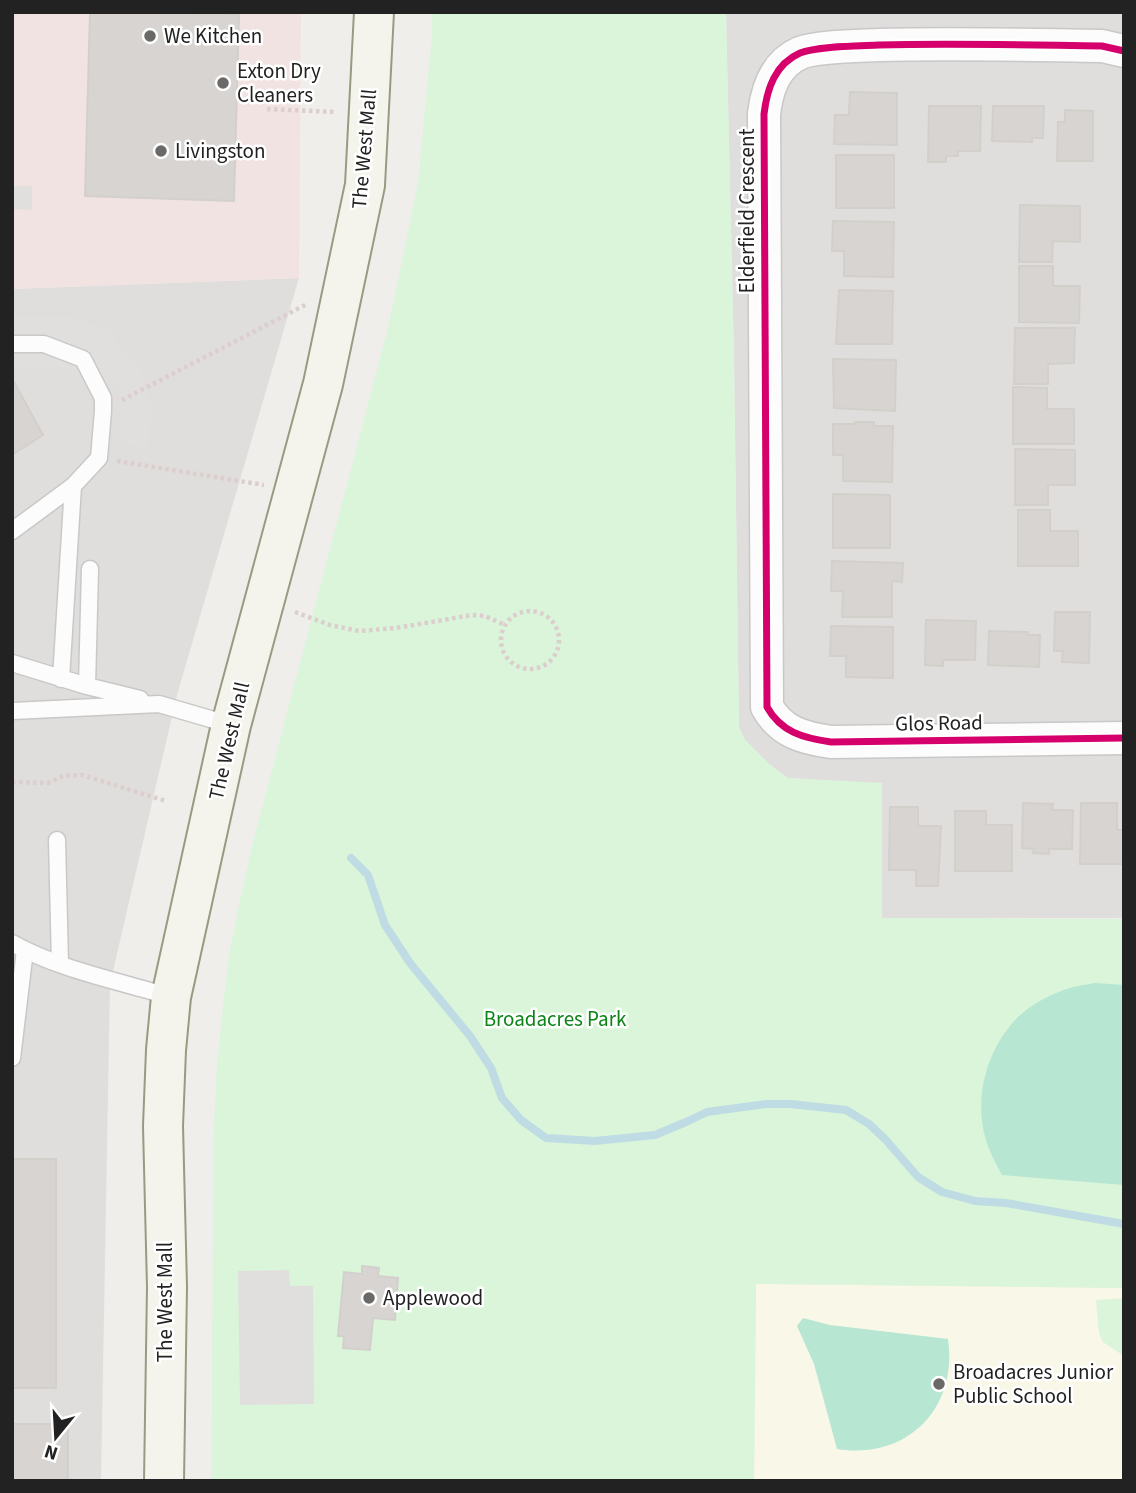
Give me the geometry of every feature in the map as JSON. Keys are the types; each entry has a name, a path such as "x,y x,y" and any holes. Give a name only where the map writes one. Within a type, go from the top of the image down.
{"main road":[{"name":"The West Mall","path":"164,1481 167,1287 163,1126 171,997 231,725 323,384 365,185 374,12"}],"street":[{"name":"Elderfield Crescent","path":"766,707 764,114 766,95 773,78 792,57 810,50 923,44 1102,46 1124,51"},
{"name":"Glos Road","path":"766,707 773,718 786,728 805,737 831,742 1124,738"}],"lane":[{"path":"12,344 44,344 83,359 103,398 99,457 73,486 12,531"},
{"path":"61,679 73,486"},
{"path":"87,686 90,569"},
{"path":"12,663 231,725"},
{"path":"12,711 159,704"},
{"path":"57,841 60,964"},
{"path":"12,1059 19,946 60,964 171,997"}],"path":[{"path":"267,109 369,113"},
{"path":"103,411 344,285"},
{"path":"99,457 293,490"},
{"path":"264,601 330,625 359,631 396,628 472,615 485,616 505,625"},
{"path":"527,611 548,617 559,635 555,656 537,669 526,670 516,666 502,651 500,640 505,625 517,614 527,611"},
{"path":"12,782 48,783 63,776 82,775 166,802"}],"shaded area":[{"path":"12,12 301,12 299,278 12,289"},
{"path":"726,12 1124,12 1124,918 882,918 882,784 788,778 745,740 739,727"},
{"path":"12,186 32,186 32,210 12,209"},
{"path":"299,278 177,695 110,984 101,1481 12,1481 12,289"},
{"path":"12,317 69,317 106,329 138,365 152,410 148,447 122,443 120,390 96,370 12,367"},
{"path":"289,1270 290,1286 313,1286 314,1404 240,1405 238,1271"},
{"name":"Broadacres Junior Public School","path":"756,1284 1124,1288 1124,1481 754,1481"}],"green space":[{"name":"Broadacres Park","path":"432,12 726,12 739,727 745,740 788,778 882,783 882,918 1124,919 1124,1288 756,1284 754,1481 211,1481 214,1125 217,1063 228,961 253,842 389,324 418,182"},
{"path":"1095,983 1124,985 1124,1185 1002,1175 984,1134 982,1116 984,1080 997,1046 1018,1017 1034,1005 1051,995"},
{"path":"1124,1298 1124,1356 1103,1342 1099,1333 1096,1300"},
{"path":"803,1318 830,1325 948,1339 949,1364 945,1387 936,1407 923,1424 906,1437 885,1446 862,1450 837,1449 814,1364 797,1326"}],"building":[{"name":"Livingston","path":"90,12 239,14 234,201 85,196"},
{"path":"850,92 897,93 897,145 834,144 835,115 849,115"},
{"path":"929,106 981,106 980,151 958,151 958,156 946,156 946,162 928,162"},
{"path":"993,106 1044,106 1043,138 1032,138 1032,142 992,141"},
{"path":"1065,110 1093,111 1093,161 1057,161 1058,122 1065,122"},
{"path":"836,155 894,155 894,208 836,208"},
{"path":"1020,205 1080,206 1080,242 1053,241 1052,262 1019,262"},
{"path":"833,221 894,222 893,277 844,276 844,251 832,251"},
{"path":"1019,266 1053,266 1053,286 1080,286 1079,323 1019,322"},
{"path":"839,290 893,291 892,344 836,344"},
{"path":"1015,328 1075,328 1074,363 1048,364 1048,384 1014,384"},
{"path":"833,359 896,360 895,411 834,408"},
{"path":"14,382 43,435 12,455 12,383"},
{"path":"1013,387 1047,388 1047,409 1074,409 1074,444 1013,444"},
{"path":"855,422 893,426 892,482 843,481 843,455 833,455 833,424"},
{"path":"1015,449 1075,450 1075,485 1048,485 1048,505 1015,505"},
{"path":"833,494 890,495 890,548 833,548"},
{"path":"1018,510 1050,510 1050,531 1078,531 1078,566 1018,566"},
{"path":"832,561 903,563 902,582 892,581 892,617 842,617 843,591 831,591"},
{"path":"1055,612 1090,612 1089,663 1062,662 1063,651 1054,651"},
{"path":"926,620 976,621 975,660 943,660 943,666 925,665"},
{"path":"831,626 893,627 893,678 846,677 846,656 830,656"},
{"path":"989,631 1040,635 1039,667 988,665"},
{"path":"1023,803 1053,804 1052,810 1073,810 1072,849 1049,849 1049,854 1033,853 1034,849 1022,848"},
{"path":"1081,803 1117,803 1117,830 1124,830 1124,864 1080,864"},
{"path":"890,807 918,807 918,826 941,826 938,886 916,886 916,870 889,870"},
{"path":"955,811 986,811 986,825 1012,825 1012,871 955,871"},
{"path":"12,1159 56,1159 56,1388 12,1388"},
{"name":"Applewood","path":"362,1266 379,1268 378,1276 398,1278 395,1320 373,1318 370,1350 343,1348 344,1336 338,1336 344,1272 362,1274"},
{"path":"12,1424 68,1424 68,1481 12,1481"}],"waterway":[{"path":"351,858 368,875 385,925 410,963 470,1036 491,1068 502,1098 521,1120 546,1138 595,1141 655,1135 707,1112 766,1104 846,1110 869,1124 918,1177 942,1192 975,1201 1006,1203 1124,1224"}],"cycle path":[{"path":"1124,51 1102,46 963,44 817,49 791,58 778,71 767,95 764,114 767,707 786,728 811,738 831,742 1124,738"}],"place":[{"name":"We Kitchen","path":"150,36"},
{"name":"Exton Dry Cleaners","path":"223,83"},
{"name":"Livingston","path":"161,151"},
{"name":"Applewood","path":"369,1298"},
{"name":"Broadacres Junior Public School","path":"939,1384"}]}
